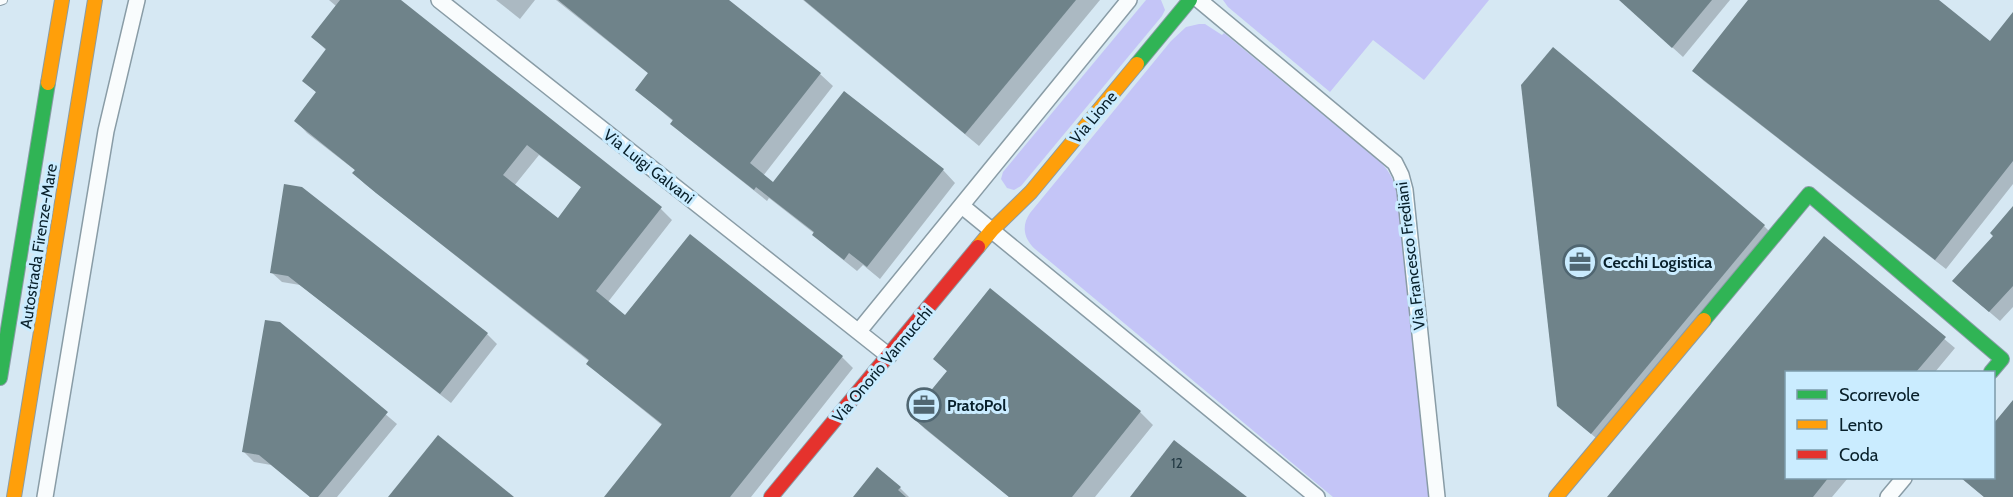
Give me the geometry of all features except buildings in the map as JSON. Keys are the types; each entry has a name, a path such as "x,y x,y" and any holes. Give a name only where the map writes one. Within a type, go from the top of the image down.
{"main road":[{"name":"Autostrada Firenze-Mare","path":"0,378 62,0"},
{"name":"Autostrada Firenze-Mare","path":"14,497 94,0"},
{"name":"Via Lione","path":"992,230 1031,192 1190,0"},
{"path":"1556,497 1809,194 2002,359 1992,371"},
{"name":"Via Onorio Vannucchi","path":"771,497 992,230"}],"street":[{"path":"45,497 106,131 137,0"},
{"name":"Via Luigi Galvani","path":"439,0 889,356"},
{"path":"859,331 1129,0"},
{"name":"Via Francesco Frediani","path":"1199,0 1395,163 1405,190 1437,497"},
{"path":"962,207 1317,497"},
{"path":"1888,497 1902,479"}],"shaded area":[{"path":"1146,0 1161,0 1165,10 1162,16 1021,186 1014,190 1007,188 1001,179 1003,172"},
{"path":"1223,0 1489,0 1424,80 1373,40 1330,92 1228,7"},
{"path":"1205,24 1222,35 1224,33 1380,162 1392,179 1397,191 1429,497 1333,497 1028,241 1025,223 1030,213 1171,41 1186,27"}],"traffic: fast":[{"path":"1137,64 1190,0"},
{"path":"0,378 48,83"},
{"path":"1704,320 1809,194 2002,359 1992,371"}],"traffic: slow":[{"path":"48,83 62,0"},
{"path":"14,497 95,0"},
{"path":"978,247 1031,192 1137,64"},
{"path":"1556,497 1704,320"}],"traffic: jam":[{"path":"771,497 978,247"}],"place":[{"name":"Cecchi Logistica","path":"1580,262"},
{"name":"PratoPol","path":"924,405"}]}
